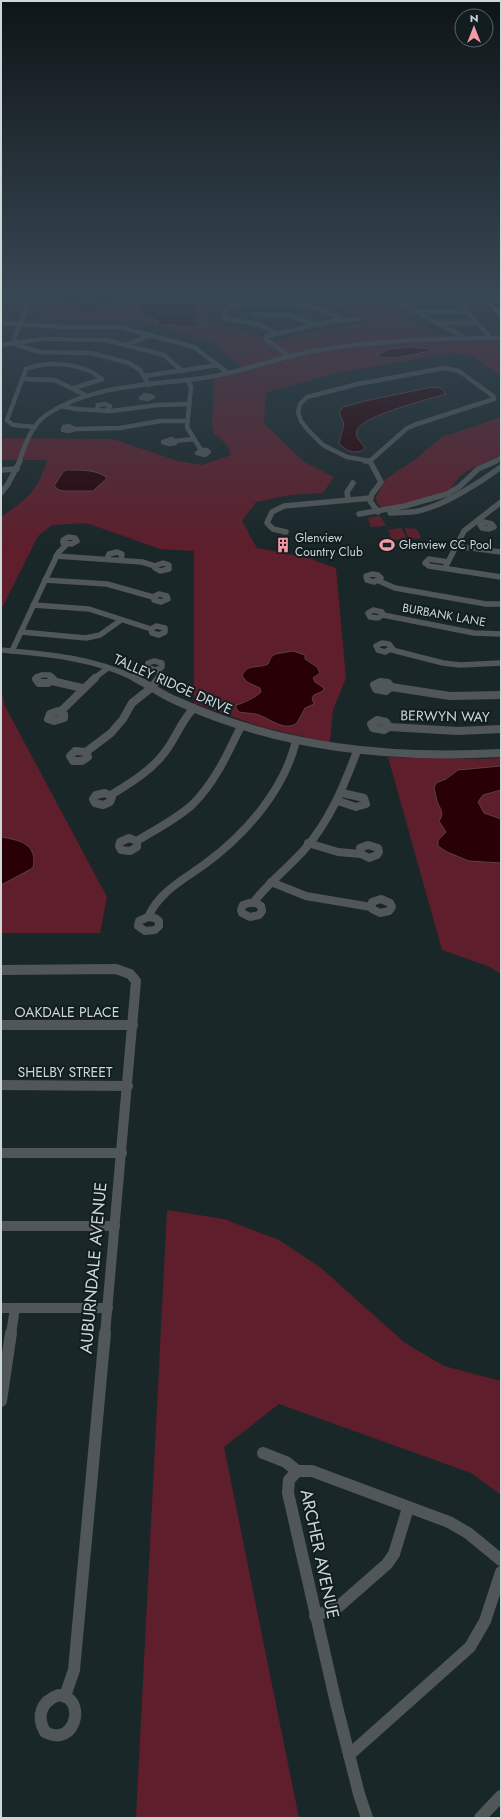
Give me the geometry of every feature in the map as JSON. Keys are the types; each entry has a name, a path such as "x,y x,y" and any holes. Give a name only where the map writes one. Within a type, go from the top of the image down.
{"street":[{"path":"35,427 13,425 7,420 22,380 55,380 62,383 59,386 72,388 87,396"},
{"path":"72,388 100,380"},
{"path":"146,380 149,385"},
{"path":"62,406 87,396 113,390 188,380 191,387 187,427 201,450"},
{"path":"380,380 307,397 302,400 299,409 300,421 326,447 340,455 352,459 370,461 406,429 414,425 494,399 493,396 471,380"},
{"path":"148,399 152,406"},
{"path":"1,493 12,480 35,427 41,419 52,411 49,407 62,406 76,409 107,411 152,406 190,404"},
{"path":"75,429 120,428 160,421 188,420"},
{"path":"176,441 194,439"},
{"path":"359,514 378,512 447,494 459,487 478,469 501,458"},
{"path":"370,461 379,474 381,482 370,502 373,508 378,512 394,513 426,509 487,478 501,467"},
{"path":"1,470 17,469"},
{"path":"348,499 347,492 353,483"},
{"path":"286,532 275,531 269,527 267,523 270,516 277,510 294,505 332,502 348,499 371,499 378,507 378,512"},
{"path":"445,568 455,546 464,532 500,504"},
{"path":"12,651 56,556 67,544"},
{"path":"455,546 501,552"},
{"path":"56,556 142,562 156,566"},
{"path":"448,562 432,559 425,561 429,566 501,577"},
{"path":"45,580 106,584 153,597"},
{"path":"379,580 395,588 486,604 501,604"},
{"path":"33,605 89,609 151,629"},
{"name":"BURBANK LANE","path":"383,616 474,633 501,634"},
{"path":"21,632 78,638 94,637 121,620"},
{"name":"TALLEY RIDGE DRIVE","path":"1,650 49,654 108,668 152,687 194,708 241,726 296,741 357,751 411,755 501,753"},
{"path":"392,650 443,663 460,665 501,663"},
{"path":"60,712 82,688 108,668"},
{"path":"86,752 104,740 124,718 131,704 142,693 152,687 160,678 159,669"},
{"path":"52,680 82,688"},
{"path":"391,688 450,696 501,695"},
{"path":"111,795 136,779 164,753 184,716 194,708"},
{"path":"137,841 174,818 192,804 210,784 230,750 241,726"},
{"name":"BERWYN WAY","path":"389,727 458,731 501,729"},
{"path":"148,917 152,907 161,896 214,857 258,814 288,767 296,741"},
{"path":"253,903 308,843 338,801 357,751"},
{"path":"338,801 356,807 366,804 364,798 361,796 342,793"},
{"path":"308,843 338,852 361,854"},
{"path":"271,882 278,887 314,897 340,903 371,907"},
{"name":"AUBURNDALE AVENUE","path":"1,970 116,969 130,973 137,981 74,1670 65,1696"},
{"name":"OAKDALE PLACE","path":"1,1025 134,1025"},
{"name":"SHELBY STREET","path":"1,1086 128,1086"},
{"path":"1,1153 122,1153"},
{"path":"1,1226 115,1226"},
{"path":"1,1308 108,1308"},
{"path":"1,1401 15,1308"},
{"path":"263,1453 294,1466 297,1471"},
{"name":"ARCHER AVENUE","path":"367,1818 362,1808 315,1616 288,1493 289,1480 297,1471 312,1471 458,1526 501,1560"},
{"path":"315,1616 338,1607 388,1564 394,1554 408,1508"},
{"path":"349,1755 470,1647 479,1636 486,1620 501,1572"},
{"path":"480,1818 501,1796"}],"shaded area":[{"path":"214,380 311,380 266,392 264,423 304,462 334,477 323,493 290,495 256,502 242,521 257,548 308,558 336,568 346,678 333,710 330,743 262,727 194,703 194,551 160,549 87,523 52,525 38,536 1,610 1,517 25,499 35,487 44,471 47,460 1,460 1,438 113,439 178,461 202,465 231,455 227,445 214,433 212,422"},
{"path":"432,387 440,388 446,394 383,414 370,419 361,425 356,433 365,449 362,451 354,452 347,450 339,443 344,424 339,413 343,407"},
{"path":"501,417 501,455 469,470 459,477 450,489 441,494 384,509 377,503 376,497 386,479 413,461 442,437"},
{"path":"66,470 93,472 107,478 93,491 59,490 54,486"},
{"path":"379,516 386,526 371,527 368,518"},
{"path":"400,528 407,539 392,540 388,530"},
{"path":"405,529 417,529 421,538 409,539"},
{"path":"293,651 305,655 305,659 317,667 320,673 313,678 315,682 324,688 323,691 314,695 312,698 314,704 305,708 297,723 292,726 281,725 260,715 239,712 236,705 250,700 261,692 260,688 247,682 242,676 244,672 250,668 268,664 271,657 275,654"},
{"path":"1,688 5,706 107,897 100,933 1,933"},
{"path":"388,757 501,758 501,974 490,967 442,950"},
{"path":"501,766 501,790 483,795 478,802 484,813 501,819 501,863 469,861 447,852 438,846 438,840 446,832 439,821 442,813 434,788 436,783 446,779 458,770"},
{"path":"1,837 15,840 26,845 33,853 34,860 33,868 1,885"},
{"path":"167,1210 224,1219 279,1240 321,1268 405,1343 444,1366 501,1381 501,1495 471,1473 279,1404 224,1447 299,1818 136,1818"}],"place":[{"name":"Glenview Country Club","path":"283,545"},
{"name":"Glenview CC Pool","path":"387,545"}]}
